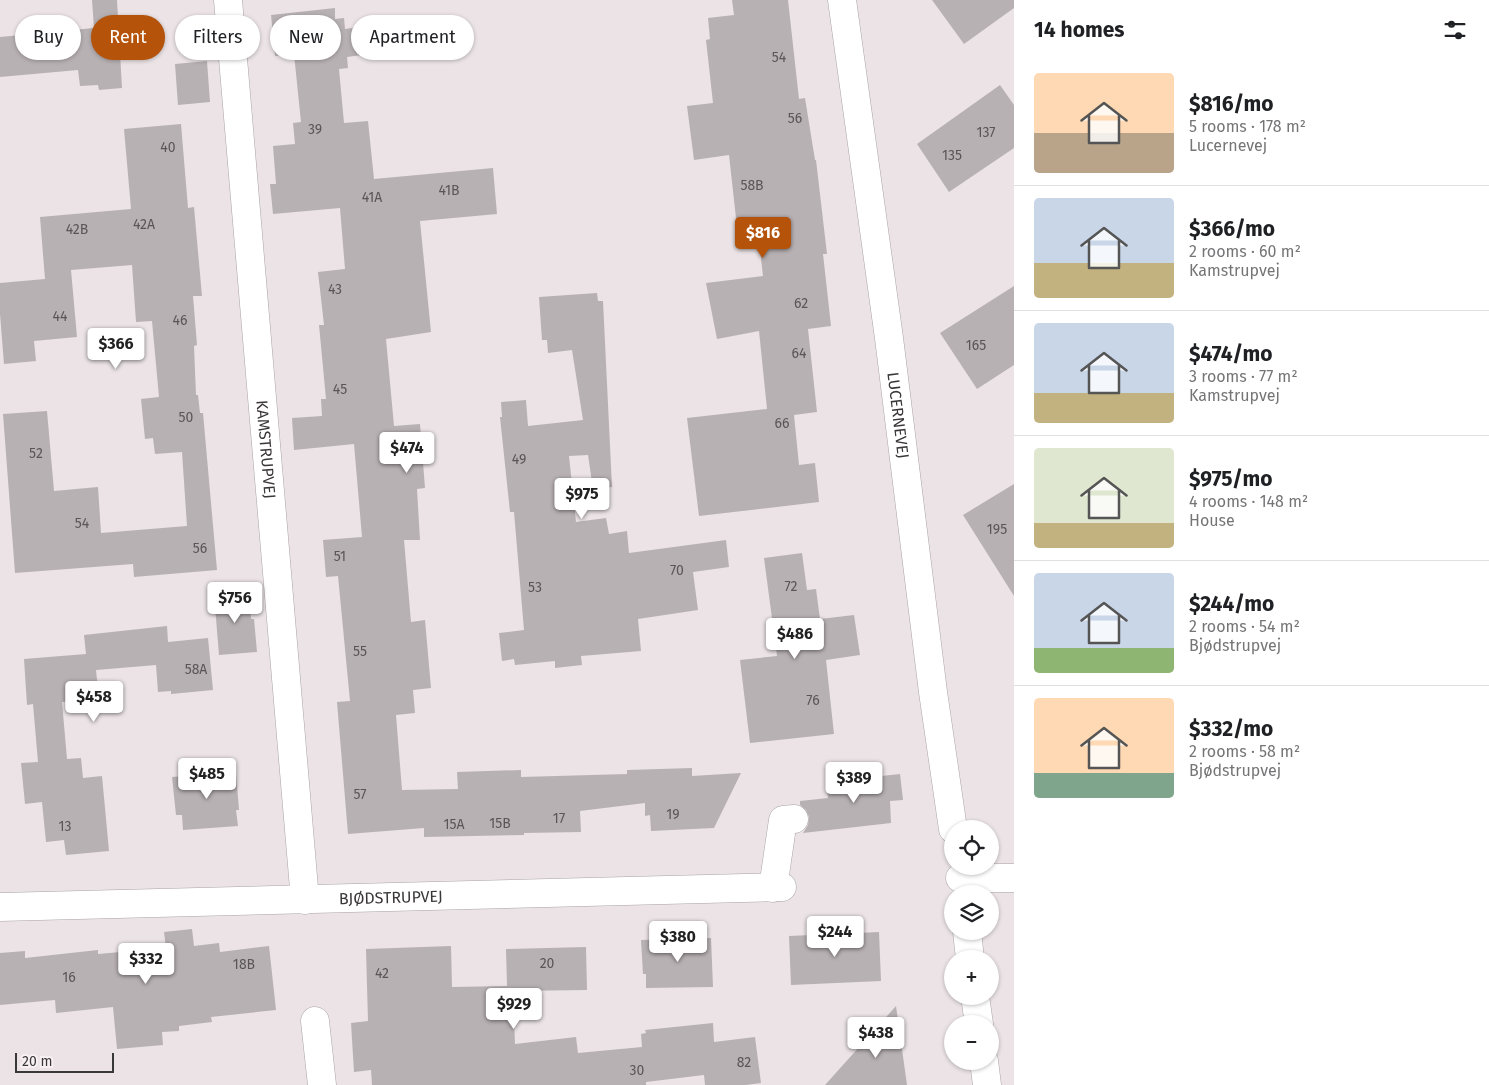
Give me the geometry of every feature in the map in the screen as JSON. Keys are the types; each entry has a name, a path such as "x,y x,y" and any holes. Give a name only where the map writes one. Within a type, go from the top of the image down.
{"street":[{"name":"KAMSTRUPVEJ","path":"228,0 305,900"},
{"name":"LUCERNEVEJ","path":"842,0 889,338 933,692 952,820"},
{"name":"BJØDSTRUPVEJ","path":"0,906 777,887 783,820 794,819"},
{"path":"960,879 1014,878"},
{"path":"315,1021 322,1085"},
{"path":"986,1070 988,1085"}],"building":[{"path":"92,0 117,0 118,15 93,15"},
{"path":"732,0 788,0 799,99 805,98 816,160 827,254 823,254 831,326 808,329 817,412 794,415 799,465 815,463 819,502 699,516 687,418 767,409 759,331 717,339 706,283 763,276 757,224 737,227 729,155 694,160 687,106 713,103 706,40 710,39 708,18 734,15"},
{"path":"932,0 1014,0 1014,8 964,44"},
{"path":"335,8 335,15 271,15"},
{"path":"341,18 344,18 345,29 351,28 351,56 347,57 348,68 339,69 344,123 368,121 374,179 493,168 497,214 420,221 431,332 386,339 394,426 420,424 425,488 417,489 420,540 404,540 411,622 425,620 431,688 413,690 415,713 396,715 402,790 458,789 457,772 521,770 521,777 627,774 627,770 692,768 692,776 741,773 714,828 651,831 650,815 645,816 645,803 580,811 581,832 424,837 424,828 348,834 337,702 350,701 338,576 326,577 323,540 362,537 354,444 294,450 292,418 322,416 321,399 326,399 319,325 324,325 318,272 345,269 340,208 273,214 270,184 276,184 273,146 295,144 293,123 301,122 295,60 341,60"},
{"path":"91,28 91,60 120,60 122,88 99,90 98,85 80,86 78,70 0,77 0,37 15,36 15,60 81,60 81,29"},
{"path":"207,61 210,102 178,105 175,64"},
{"path":"1000,85 1014,105 1014,148 949,192 917,144"},
{"path":"181,124 188,208 194,207 202,296 193,296 197,345 194,346 196,395 198,395 200,413 203,413 217,570 134,577 133,564 15,573 3,414 47,411 54,491 98,487 101,533 187,526 182,452 155,454 153,438 145,439 141,399 159,397 152,321 136,322 132,265 71,270 77,337 34,341 36,361 4,364 0,314 0,283 45,279 40,217 131,209 124,129"},
{"path":"1014,286 1014,365 977,389 940,333"},
{"path":"597,293 598,301 603,301 612,487 593,489 588,455 569,456 576,522 606,518 609,534 627,531 629,553 726,540 729,567 693,572 698,610 638,619 641,651 581,656 582,665 555,668 555,661 515,665 514,659 502,661 499,633 524,630 514,512 510,512 500,417 502,417 501,402 526,400 528,426 583,420 572,350 548,353 547,340 542,340 539,297"},
{"path":"1014,484 1014,596 963,515"},
{"path":"802,553 807,590 816,589 820,619 854,615 860,655 826,660 834,734 750,743 740,660 777,656 764,558"},
{"path":"249,591 251,619 254,619 257,652 219,655 214,594"},
{"path":"167,626 168,642 208,638 213,690 171,694 171,691 158,692 156,665 96,670 99,699 62,702 67,759 81,758 83,778 102,776 109,851 66,855 64,840 46,842 42,802 25,804 21,763 38,762 33,704 27,705 24,659 86,654 84,635"},
{"path":"236,772 239,810 236,810 238,826 183,830 182,815 176,815 172,777"},
{"path":"900,774 903,800 890,801 891,823 803,833 808,825 809,817 806,810 800,805 800,801 828,798 826,782"},
{"path":"192,929 194,946 219,943 220,952 269,946 276,1010 211,1017 212,1022 179,1026 179,1031 162,1032 163,1045 117,1049 113,1007 56,1013 55,1000 0,1005 0,953 25,951 25,958 98,950 98,954 166,948 164,932"},
{"path":"879,932 881,981 791,985 789,936"},
{"path":"711,938 713,987 646,988 646,974 643,974 641,940"},
{"path":"451,946 452,987 507,986 506,949 586,947 587,990 513,991 515,1044 576,1037 578,1053 642,1047 641,1034 646,1033 645,1030 713,1023 714,1042 755,1037 761,1083 705,1085 704,1075 646,1082 646,1085 372,1085 371,1070 354,1072 351,1023 368,1021 366,949"},
{"path":"896,1006 907,1085 825,1085"}]}
